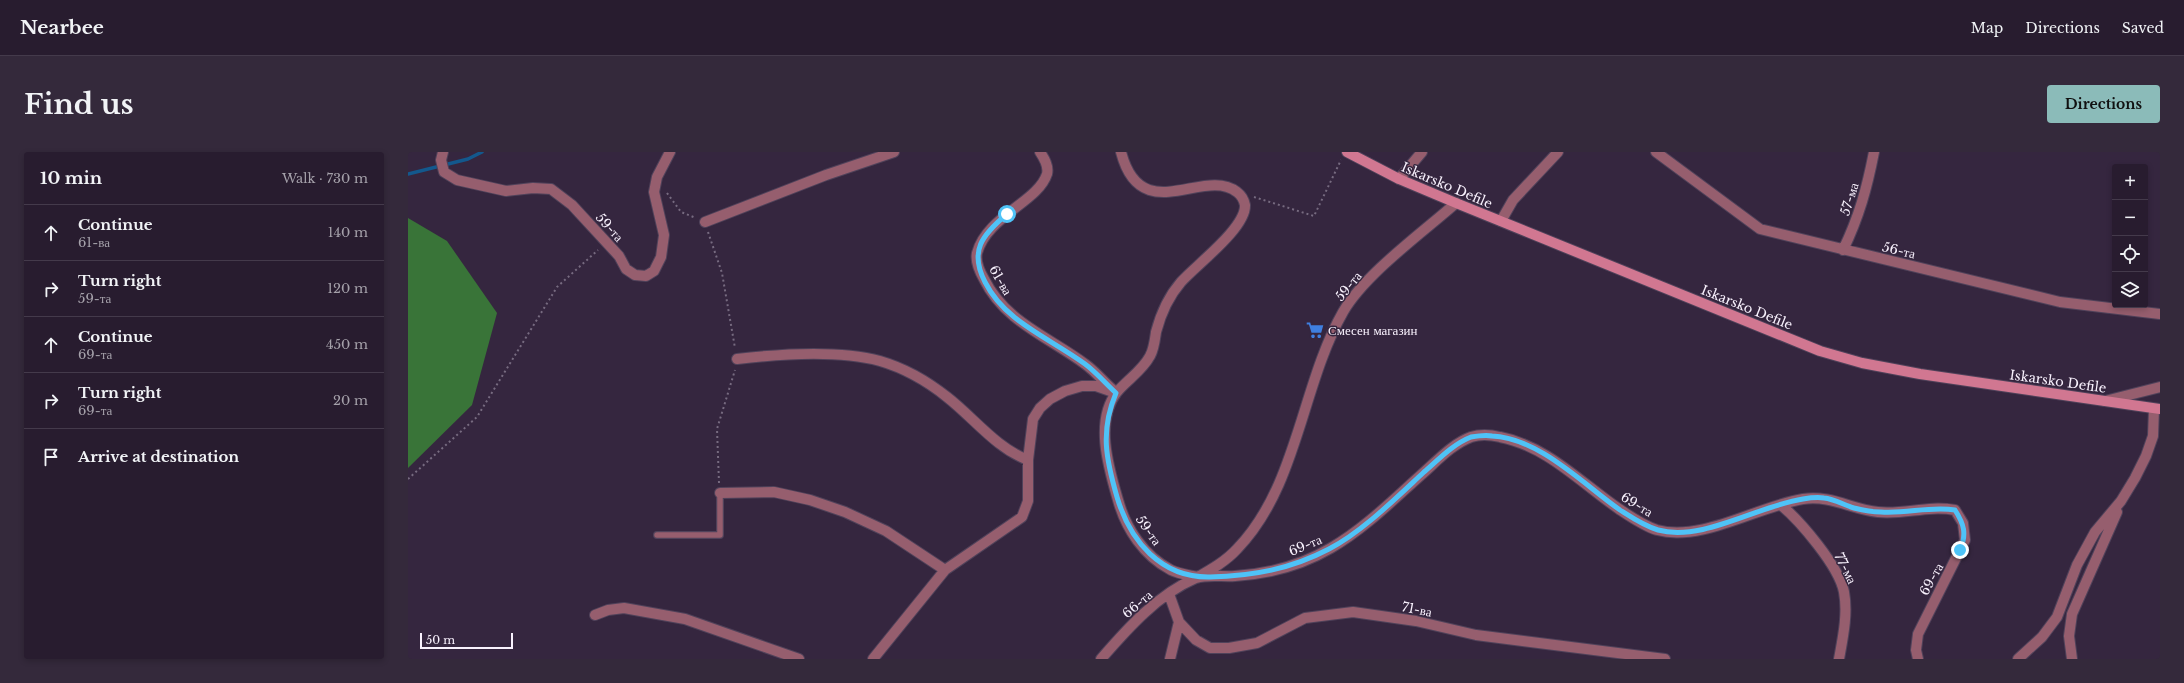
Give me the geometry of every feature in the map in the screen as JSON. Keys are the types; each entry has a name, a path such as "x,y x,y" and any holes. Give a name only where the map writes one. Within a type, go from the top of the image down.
{"main road":[{"name":"Iskarsko Defile","path":"1344,156 1776,334 1834,355 1862,363 1920,374 2157,409"}],"street":[{"name":"59-та","path":"443,152 441,160 444,172 457,180 506,191 533,188 551,189 572,205 619,256 626,269 635,275 646,276 654,271 662,257 664,235 654,192 657,177 670,152"},
{"path":"705,222 826,175 894,152"},
{"name":"61-ва","path":"1040,152 1046,160 1047,174 1039,187 998,222 985,236 977,254 979,270 988,289 1001,306 1018,321 1086,365 1116,393"},
{"path":"1121,152 1125,166 1131,177 1152,190 1172,192 1223,185 1239,193"},
{"path":"1399,179 1422,152"},
{"path":"1501,221 1513,200 1558,152"},
{"name":"56-та","path":"1656,152 1760,229 2060,302 2160,314"},
{"name":"57-ма","path":"1843,250 1855,225 1866,194 1874,152"},
{"name":"59-та","path":"1239,193 1245,204 1244,214 1237,226 1172,294 1160,317 1151,354 1141,369 1116,393 1108,412 1105,429 1107,454 1121,511 1135,538 1152,557 1172,570 1198,577 1219,565 1237,550 1255,528 1288,462 1326,345 1344,311 1365,282 1456,203"},
{"path":"737,359 769,355 810,355 852,357 880,361 915,375 946,396 1012,454 1028,460"},
{"path":"873,659 945,570 1022,517 1028,501 1028,460 1033,419 1040,408 1050,399 1065,391 1082,386 1096,386 1116,393"},
{"path":"2103,401 2160,387"},
{"path":"2072,659 2069,636 2072,614 2121,501 2146,456 2153,436 2157,409"},
{"name":"69-та","path":"1198,577 1266,573 1300,563 1331,548 1362,526 1448,452 1472,437 1492,436 1516,440 1542,452 1635,520 1657,530 1680,532 1702,529 1781,504 1802,499 1825,498 1854,508 1880,512 1907,512 1937,507 1955,510 1963,523 1965,540 1918,634 1916,650 1918,659"},
{"path":"720,494 774,492 810,500 845,512 886,531 945,570"},
{"path":"2018,659 2042,637 2057,617 2077,565 2095,532 2121,501"},
{"name":"77-ма","path":"1781,504 1809,532 1837,575 1844,590 1846,607 1839,659"},
{"name":"66-та","path":"1101,659 1145,612 1169,594 1198,577"},
{"path":"1169,594 1179,622 1170,659"},
{"path":"595,615 608,610 624,608 685,619 799,659"},
{"name":"71-ва","path":"1179,622 1196,640 1210,648 1228,648 1257,642 1305,618 1353,612 1416,621 1476,635 1665,659"}],"lane":[{"path":"658,535 720,535 720,494"}],"path":[{"path":"1239,193 1266,199 1314,216 1344,156"},
{"path":"657,177 670,199 681,212 705,222 722,273 737,359 732,382 717,429 720,494"},
{"path":"408,478 477,417 557,287 607,243"}],"green space":[{"path":"408,218 447,241 497,313 472,405 408,468"}],"waterway":[{"path":"408,174 468,159 482,152"}],"place":[{"name":"Смесен магазин","path":"1315,330"}],"route":[{"path":"1007,214 985,236 977,254 979,270 988,289 1001,306 1018,321 1086,365 1116,393 1108,412 1105,429 1107,454 1113,485 1121,511 1135,538 1152,557 1172,570 1198,577 1233,576 1266,573 1300,563 1331,548 1362,526 1448,452 1472,437 1492,436 1516,440 1542,452 1635,520 1657,530 1680,532 1702,529 1781,504 1802,499 1825,498 1854,508 1880,512 1907,512 1937,507 1955,510 1963,523 1965,540 1960,550"}]}
